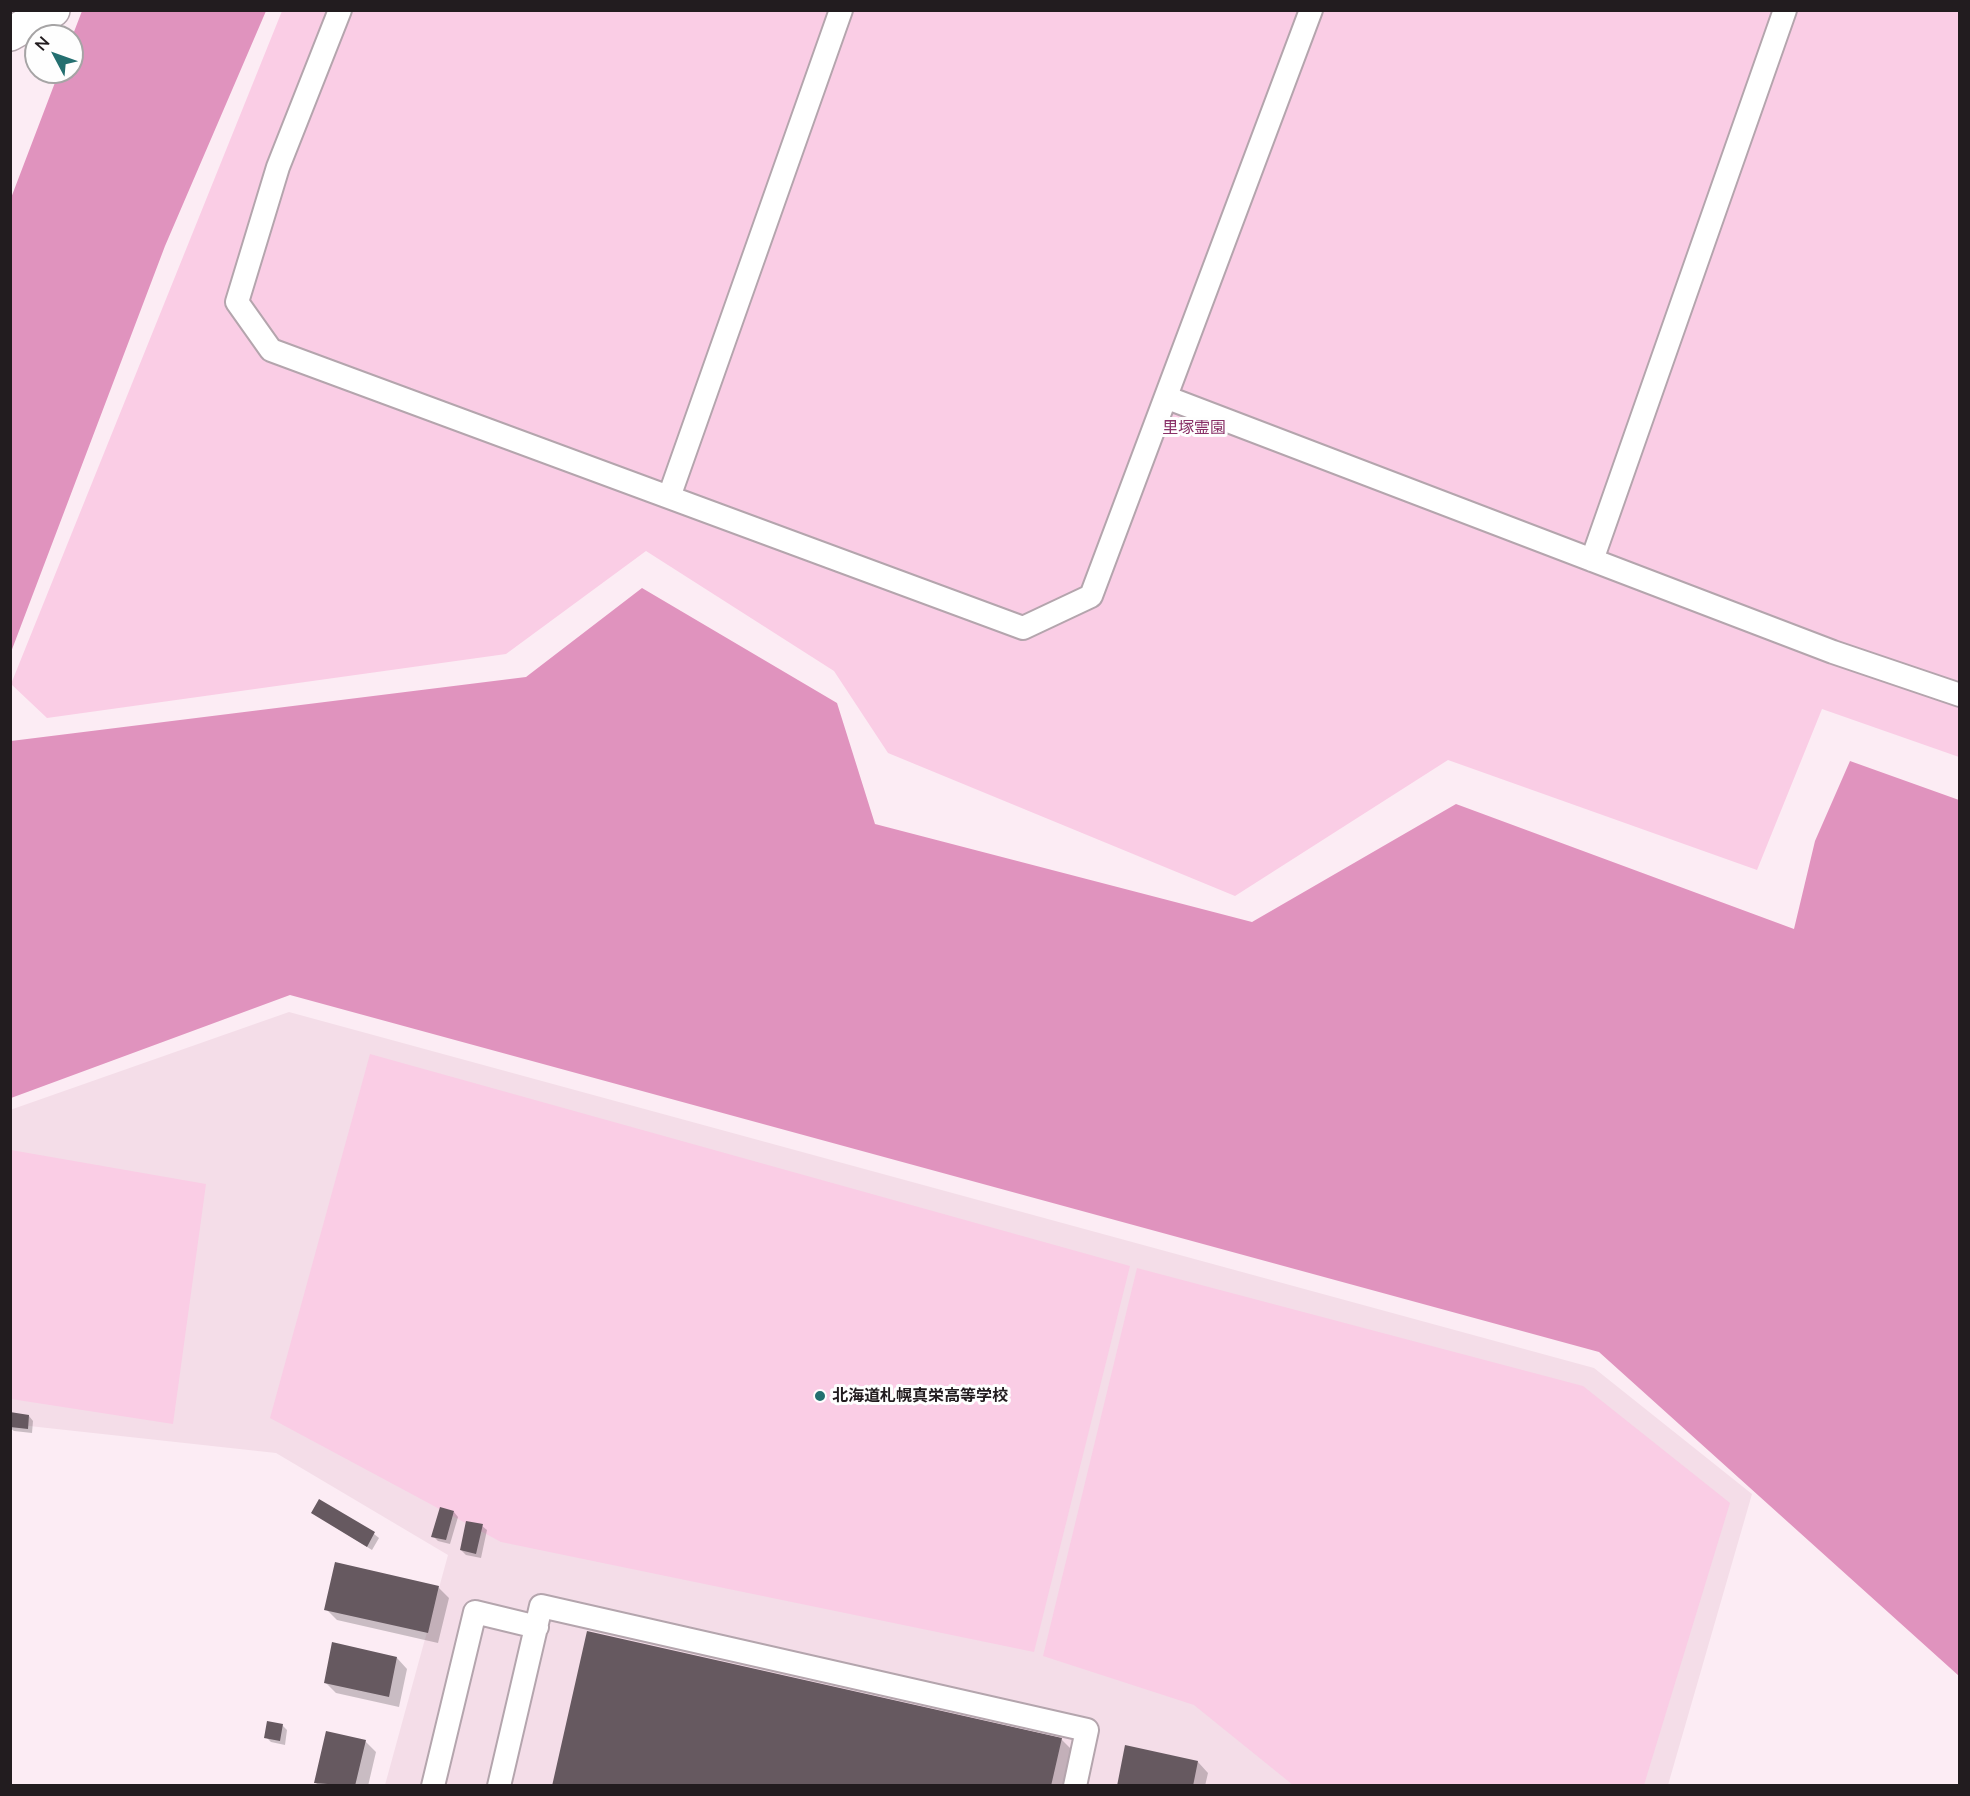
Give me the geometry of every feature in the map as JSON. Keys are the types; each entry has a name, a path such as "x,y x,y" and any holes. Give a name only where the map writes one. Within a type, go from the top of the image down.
{"street":[{"path":"10,34 53,10"}],"lane":[{"path":"340,10 278,167 237,302 271,350 1023,628 1091,596 1168,398 1311,10"},
{"path":"669,497 841,10"},
{"path":"1592,560 1785,10"},
{"path":"1168,398 1833,652 1959,695"},
{"path":"499,1785 541,1606 1088,1730 1075,1785"},
{"path":"433,1785 475,1612 537,1627"}],"shaded area":[{"path":"82,11 266,11 165,246 11,652 11,198 54,84 84,84 84,24 77,24"},
{"path":"642,588 837,703 875,824 1252,922 1456,804 1794,929 1815,841 1850,761 1959,800 1959,1676 1599,1352 290,995 11,1098 11,741 526,677"},
{"name":"北海道札幌真栄高等学校","path":"289,1012 1594,1368 1752,1494 1668,1785 385,1785 448,1555 276,1453 11,1424 10,1110"}],"green space":[{"name":"里塚霊園","path":"282,11 1959,11 1959,757 1822,709 1757,870 1448,760 1235,896 888,753 834,671 646,551 506,654 47,718 11,684"},
{"path":"370,1054 1130,1266 1034,1652 501,1542 270,1418"},
{"path":"11,1150 206,1184 173,1424 11,1399"},
{"path":"1137,1268 1583,1386 1730,1503 1644,1785 1293,1785 1194,1705 1043,1656"}],"building":[{"path":"10,1412 29,1415 28,1429 10,1427"},
{"path":"319,1499 375,1532 367,1547 311,1513"},
{"path":"440,1507 454,1511 446,1540 431,1537"},
{"path":"466,1521 483,1524 476,1554 460,1550"},
{"path":"335,1562 439,1586 428,1633 324,1610"},
{"path":"587,1631 1062,1738 1051,1786 552,1786"},
{"path":"332,1642 397,1657 389,1697 324,1683"},
{"path":"267,1721 283,1724 280,1741 264,1738"},
{"path":"326,1731 366,1740 355,1786 314,1783"},
{"path":"1125,1745 1198,1761 1193,1786 1117,1786"}],"place":[{"name":"北海道札幌真栄高等学校","path":"820,1396"}]}
